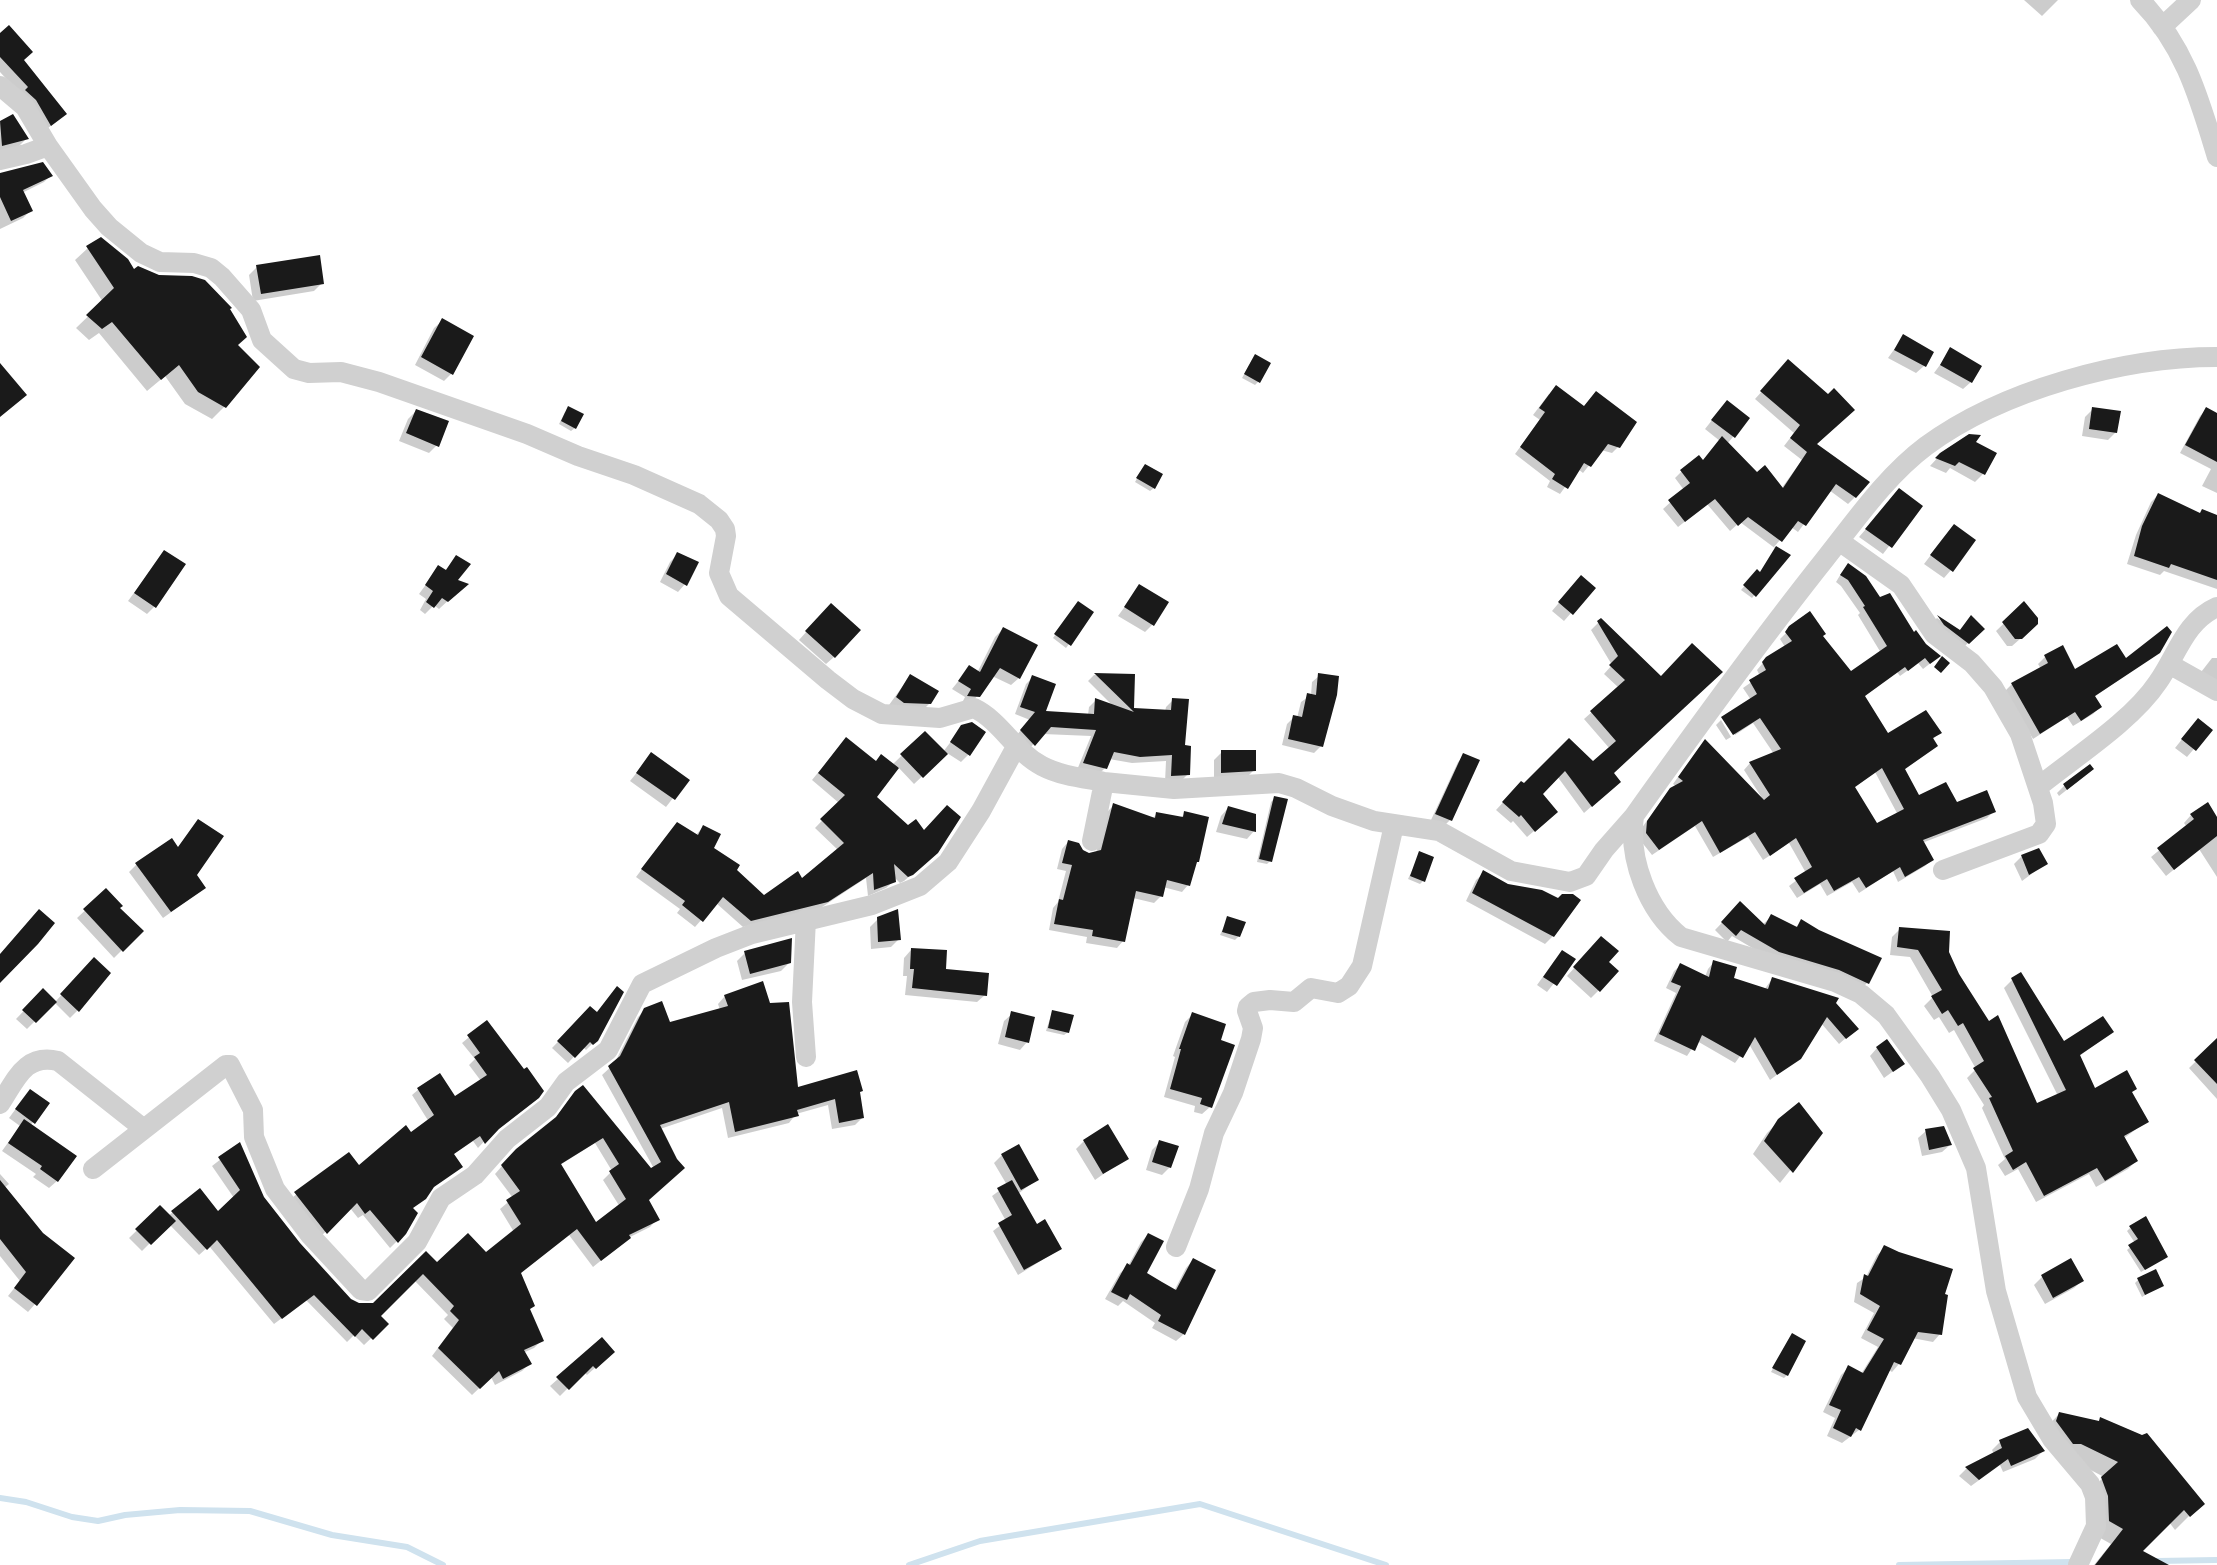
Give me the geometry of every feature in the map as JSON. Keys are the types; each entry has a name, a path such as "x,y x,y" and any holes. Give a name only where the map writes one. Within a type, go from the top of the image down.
{"street":[{"path":"2140,0 2162,27 2191,73 2217,157"},
{"path":"2162,27 2191,0"},
{"path":"0,86 25,107 48,146 109,227 141,253 160,262 194,263 211,268 251,310 262,340 294,369 309,373 341,372 379,382 634,475 699,504 725,529 719,573 729,596 828,680 853,699 882,714 940,718 974,708 986,714 1042,766 1069,776 1174,789 1279,783 1353,815 1439,831 1511,871 1570,882 1586,876 1634,816 1745,659 1884,485 1923,448 2022,393 2128,365 2217,357"},
{"path":"0,160 48,146"},
{"path":"1839,541 1901,585 1934,634 1986,677 2020,734 2038,787 2046,819 2039,834 1943,870"},
{"path":"2038,787 2148,697 2188,629 2204,612 2217,607"},
{"path":"2169,664 2217,691"},
{"path":"93,1169 226,1065 230,1065 253,1110 254,1137 275,1189 318,1244 361,1290 368,1291 417,1242 445,1194 475,1175 507,1139 548,1107 566,1082 608,1050 642,984 716,948 806,919 872,905 920,886 942,868 981,811 1017,745"},
{"path":"1092,841 1104,782"},
{"path":"1634,816 1638,867 1657,911 1669,927 1681,937 1835,982 1861,994 1886,1015 1930,1076 1967,1143 1976,1168 1996,1291 2027,1397 2052,1439 2093,1490 2097,1515 2092,1538 2082,1558"},
{"path":"1176,1247 1199,1189 1214,1133 1233,1093 1251,1039 1253,1028 1248,1007 1254,1002 1270,1000 1294,1002 1311,988 1338,993 1349,986 1362,966 1394,825"},
{"path":"806,919 802,1002 806,1057"},
{"path":"0,1104 28,1063 42,1057 58,1061 144,1129"}],"building":[{"path":"9,25 33,52 24,60 67,114 51,126 36,100 25,90 28,87 0,57 0,33"},
{"path":"13,114 29,139 2,146 0,121"},
{"path":"43,162 53,176 23,190 33,211 11,221 0,197 0,173"},
{"path":"101,237 128,259 134,269 138,266 159,275 192,276 205,280 232,308 247,337 238,345 260,367 226,408 198,392 179,365 161,380 112,322 102,329 86,315 114,288 86,246"},
{"path":"320,255 324,284 261,294 256,265"},
{"path":"442,318 474,336 453,375 421,357"},
{"path":"1903,334 1934,352 1926,367 1894,350"},
{"path":"1950,347 1982,366 1972,383 1940,365"},
{"path":"1255,354 1271,363 1260,383 1244,374"},
{"path":"1788,359 1828,394 1834,388 1855,410 1817,444 1870,482 1856,498 1836,484 1806,526 1798,521 1782,542 1748,517 1738,526 1715,499 1685,522 1668,500 1690,483 1680,470 1699,455 1703,460 1722,436 1757,472 1765,465 1783,488 1807,452 1790,438 1800,425 1760,391"},
{"path":"0,363 27,395 0,417"},
{"path":"1556,385 1584,406 1596,391 1637,422 1620,448 1608,444 1591,467 1584,463 1568,489 1552,479 1555,474 1520,447 1545,412 1539,408"},
{"path":"1727,400 1750,418 1735,438 1711,420"},
{"path":"568,406 584,414 576,429 561,421"},
{"path":"2092,407 2121,411 2117,433 2089,429"},
{"path":"2206,407 2217,413 2217,462 2185,445"},
{"path":"416,409 449,421 439,447 406,433"},
{"path":"1969,434 1981,435 1976,442 1997,453 1985,475 1959,462 1955,466 1935,458"},
{"path":"1145,464 1163,474 1155,489 1136,478"},
{"path":"1899,488 1923,506 1892,548 1865,529"},
{"path":"2158,493 2200,513 2202,509 2217,515 2217,580 2171,564 2169,568 2134,556 2142,526"},
{"path":"1954,524 1976,540 1953,572 1930,555"},
{"path":"1776,546 1791,555 1756,597 1743,585 1757,569 1760,572"},
{"path":"164,550 186,564 156,608 134,593"},
{"path":"677,552 699,562 687,586 666,574"},
{"path":"456,555 471,564 458,580 469,584 448,602 442,598 434,608 426,602 433,591 425,585 438,565 446,570"},
{"path":"1848,563 1866,576 1880,597 1890,593 1914,632 1916,630 1926,644 1941,656 1930,664 1925,658 1908,671 1905,667 1865,696 1888,733 1926,710 1942,733 1933,738 1938,746 1905,769 1919,795 1946,782 1957,802 1987,790 1996,812 1923,840 1934,860 1905,877 1900,867 1866,888 1859,877 1834,891 1827,879 1804,893 1794,878 1812,867 1796,838 1770,856 1755,832 1720,853 1702,821 1659,850 1646,833 1647,821 1670,788 1683,781 1678,777 1705,739 1764,800 1770,795 1749,762 1781,749 1760,718 1733,735 1721,717 1757,694 1749,680 1766,670 1762,662 1766,657 1792,641 1785,632 1789,626 1810,611 1826,634 1823,636 1851,671 1887,646 1848,580 1840,575","holes":["1882,768 1904,809 1877,823 1855,787"]},
{"path":"1581,575 1596,588 1573,615 1558,602"},
{"path":"1139,584 1169,602 1154,626 1124,607"},
{"path":"1078,601 1094,612 1071,646 1054,634"},
{"path":"2024,601 2038,618 2038,624 2022,639 2015,639 2002,622"},
{"path":"831,603 861,630 835,658 805,631"},
{"path":"1937,615 1960,630 1971,615 1985,629 1969,644 1944,625"},
{"path":"1601,618 1661,676 1692,643 1723,672 1614,773 1621,782 1592,807 1565,771 1543,794 1558,812 1535,832 1521,815 1519,817 1502,802 1569,738 1593,761 1616,741 1590,711 1625,680 1609,665 1618,656 1597,621"},
{"path":"2167,626 2172,632 2160,653 2095,696 2102,707 2081,721 2075,712 2040,734 2011,683 2048,663 2044,655 2063,645 2075,669 2117,644 2126,658"},
{"path":"1003,627 1038,645 1020,679 1000,668 980,697 967,696 971,689 958,681 969,665 980,672"},
{"path":"1942,656 1950,663 1941,673 1934,667"},
{"path":"1094,673 1135,674 1134,708 1171,710 1172,698 1189,699 1185,745 1191,746 1190,775 1171,776 1172,755 1140,757 1114,752 1107,769 1083,763 1096,730 1051,727 1035,746 1020,730 1035,712 1020,707 1032,675 1056,684 1046,711 1094,714 1095,698 1134,712"},
{"path":"1318,673 1339,676 1323,747 1288,739 1293,715 1302,717 1307,693 1316,695"},
{"path":"910,674 939,691 931,704 904,703 896,697"},
{"path":"2198,718 2213,730 2196,751 2181,739"},
{"path":"972,722 986,732 970,756 950,742 961,725"},
{"path":"925,731 948,754 923,778 900,754"},
{"path":"846,737 876,761 881,754 899,768 877,797 908,825 916,819 924,830 947,805 961,817 938,853 913,875 908,877 894,864 896,882 874,890 873,873 828,902 751,921 723,897 703,922 682,905 685,901 641,869 677,822 698,835 703,825 721,834 714,848 740,865 737,870 764,895 798,871 802,878 844,843 820,819 845,795 818,773"},
{"path":"1221,750 1256,750 1256,771 1221,773"},
{"path":"651,752 690,780 675,800 636,773"},
{"path":"1463,753 1480,760 1452,821 1435,814"},
{"path":"2090,764 2094,769 2067,790 2063,784"},
{"path":"1274,796 1288,799 1272,862 1259,859"},
{"path":"2208,802 2217,817 2217,836 2174,870 2157,848 2194,819 2190,814"},
{"path":"1113,803 1155,818 1156,812 1183,817 1184,811 1209,817 1190,886 1167,880 1163,897 1136,891 1125,942 1092,936 1093,930 1054,924 1059,899 1063,900 1072,865 1062,863 1068,840 1079,843 1089,853 1101,850"},
{"path":"1228,806 1256,814 1256,832 1222,824"},
{"path":"198,819 224,836 197,875 206,888 171,912 135,863 172,838 178,847"},
{"path":"2039,848 2048,864 2029,875 2021,855"},
{"path":"1419,851 1434,857 1425,882 1410,876"},
{"path":"1483,870 1508,884 1542,890 1558,898 1562,894 1573,894 1581,900 1554,937 1472,893"},
{"path":"106,888 123,906 120,908 144,931 123,952 83,909"},
{"path":"1740,901 1765,925 1771,914 1797,927 1801,919 1882,958 1869,984 1839,970 1779,952 1741,930 1736,936 1721,922"},
{"path":"39,909 55,923 0,983 0,954"},
{"path":"898,909 901,940 878,942 877,917"},
{"path":"1227,916 1246,922 1240,937 1222,932"},
{"path":"1899,927 1950,931 1949,952 1959,974 1989,1021 1998,1015 2037,1103 2066,1090 2011,978 2021,972 2064,1041 2103,1016 2114,1032 2080,1055 2095,1088 2127,1070 2137,1089 2132,1092 2149,1122 2124,1136 2138,1161 2105,1181 2097,1168 2044,1196 2026,1162 2013,1170 2005,1156 2013,1151 1989,1098 1992,1097 1973,1068 1984,1061 1963,1023 1958,1026 1948,1010 1942,1014 1931,996 1942,990 1918,950 1897,947"},
{"path":"1601,936 1619,951 1609,962 1619,971 1600,992 1573,967"},
{"path":"792,938 791,963 750,974 744,951"},
{"path":"911,948 947,950 946,969 989,973 987,996 912,988 914,969 910,969"},
{"path":"1562,950 1576,959 1557,986 1543,977"},
{"path":"94,957 111,973 79,1012 60,994"},
{"path":"1713,960 1737,967 1734,978 1768,989 1772,977 1839,998 1836,1003 1859,1029 1846,1039 1827,1017 1801,1059 1777,1075 1755,1037 1743,1058 1702,1035 1695,1051 1659,1034 1681,986 1671,982 1680,963 1709,977"},
{"path":"763,981 770,1003 789,1002 798,1087 857,1070 863,1091 860,1092 864,1118 839,1123 835,1099 797,1110 799,1116 735,1132 729,1102 660,1125 685,1168 649,1200 660,1220 629,1235 631,1238 601,1261 577,1229 521,1273 535,1306 530,1309 544,1341 524,1350 532,1364 503,1379 499,1371 480,1389 438,1348 459,1320 450,1311 454,1306 423,1274 381,1316 389,1324 373,1340 362,1329 355,1337 314,1295 282,1319 217,1240 207,1250 171,1211 200,1188 218,1211 240,1190 218,1157 240,1142 264,1197 300,1243 351,1299 359,1303 373,1303 426,1251 437,1262 468,1233 486,1252 521,1224 506,1200 520,1191 501,1165 556,1117 583,1085 651,1168 661,1162 608,1066 620,1056 644,1008 662,1001 670,1022 728,1006 724,995","holes":["603,1138 619,1164 609,1171 626,1199 596,1222 561,1164"]},
{"path":"617,986 624,992 598,1041 593,1045 590,1042 575,1058 557,1041 590,1006 597,1012"},
{"path":"43,988 57,1002 36,1023 22,1010"},
{"path":"1052,1010 1074,1015 1069,1033 1048,1028"},
{"path":"1011,1011 1035,1017 1029,1043 1005,1037"},
{"path":"1192,1012 1226,1024 1221,1040 1235,1045 1212,1108 1200,1104 1202,1098 1170,1089"},
{"path":"487,1020 544,1091 539,1098 485,1144 480,1136 454,1154 463,1167 434,1187 426,1199 413,1208 418,1213 398,1243 370,1210 365,1214 357,1203 327,1234 294,1192 349,1152 359,1165 406,1125 411,1132 434,1115 417,1088 440,1073 455,1096 487,1075 474,1057 480,1053 467,1035"},
{"path":"2217,1038 2217,1084 2194,1060"},
{"path":"1887,1039 1905,1064 1893,1072 1876,1047"},
{"path":"30,1089 50,1103 35,1124 15,1109"},
{"path":"1799,1102 1823,1133 1793,1173 1764,1141 1778,1119"},
{"path":"24,1119 77,1156 58,1182 40,1169 42,1166 8,1143"},
{"path":"1108,1124 1129,1159 1103,1174 1083,1140"},
{"path":"1944,1126 1952,1145 1929,1150 1925,1129"},
{"path":"1159,1140 1179,1146 1171,1168 1152,1162"},
{"path":"1019,1144 1039,1180 1021,1190 1001,1154"},
{"path":"0,1180 43,1233 75,1258 37,1306 14,1288 26,1272 0,1239"},
{"path":"1012,1180 1037,1224 1045,1219 1062,1249 1024,1270 998,1223 1012,1215 997,1188"},
{"path":"160,1205 176,1221 151,1245 135,1229"},
{"path":"2146,1216 2168,1257 2145,1270 2128,1245 2138,1239 2129,1226"},
{"path":"1148,1233 1164,1241 1147,1273 1176,1290 1193,1258 1216,1270 1185,1335 1158,1321 1161,1315 1130,1294 1127,1300 1111,1292"},
{"path":"1884,1245 1953,1269 1945,1294 1948,1295 1942,1335 1918,1332 1901,1365 1894,1362 1861,1431 1856,1428 1851,1437 1833,1428 1841,1410 1829,1405 1848,1365 1863,1373 1884,1339 1867,1330 1880,1306 1860,1294 1864,1274 1868,1276"},
{"path":"2071,1258 2084,1281 2053,1298 2041,1275"},
{"path":"2156,1269 2164,1286 2145,1295 2137,1278"},
{"path":"1792,1333 1806,1341 1788,1376 1772,1368"},
{"path":"602,1337 615,1352 596,1369 593,1366 569,1390 556,1377"},
{"path":"2059,1412 2099,1421 2100,1417 2142,1435 2147,1433 2205,1504 2190,1517 2184,1510 2143,1551 2169,1565 2095,1565 2123,1529 2109,1521 2108,1496 2101,1477 2118,1462 2081,1444 2073,1444 2056,1421"},
{"path":"2028,1428 2045,1451 2011,1466 2008,1459 1979,1480 1965,1467 2002,1448 1999,1440"}],"waterway":[{"path":"0,1498 98,1521 180,1510 250,1511 332,1535 407,1547 443,1565"},
{"path":"909,1565 980,1541 1200,1504 1386,1565"},
{"path":"2157,1561 2217,1560"},
{"path":"1899,1565 2073,1562"}]}
